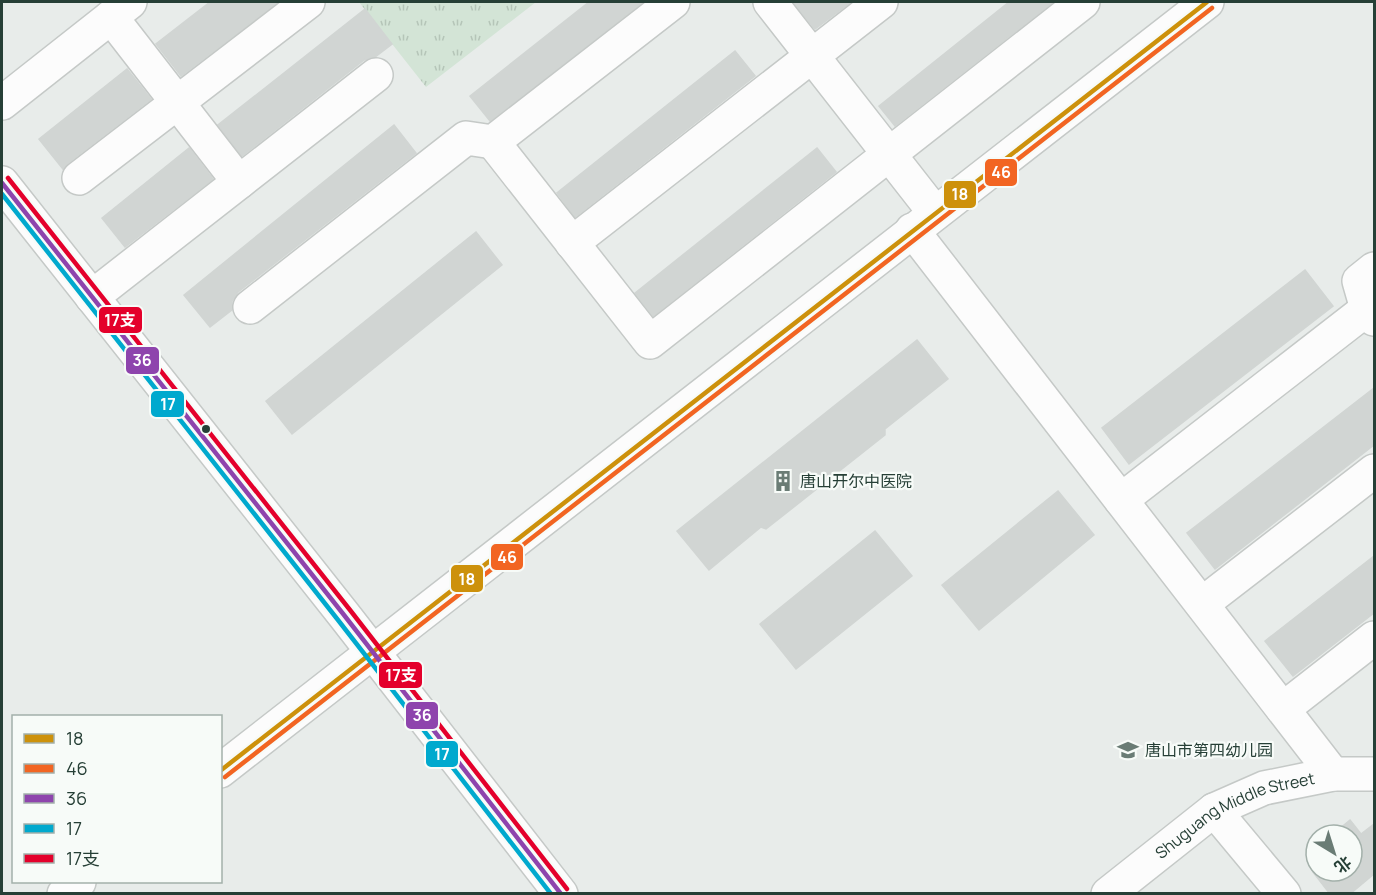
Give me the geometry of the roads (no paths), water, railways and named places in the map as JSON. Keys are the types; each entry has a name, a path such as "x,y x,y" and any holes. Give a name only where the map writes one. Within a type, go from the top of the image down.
{"street":[{"path":"80,178 308,2"},
{"path":"493,142 673,2"},
{"path":"770,2 889,154 924,222 1121,500 1334,774"},
{"path":"572,243 881,2"},
{"path":"250,307 466,138 493,142 650,342 1083,2"},
{"path":"222,769 1207,2"},
{"path":"2,103 121,9 178,102 239,182"},
{"path":"92,297 376,75"},
{"path":"2,183 561,894"},
{"path":"1121,500 1371,314 1359,281 1374,269"},
{"path":"1202,604 1374,471"},
{"path":"1283,709 1374,638"},
{"name":"Shuguang Middle Street","path":"1108,894 1214,810 1264,788 1334,774 1374,774"},
{"path":"1214,810 1284,894"},
{"path":"64,894 78,883"}],"place":[{"name":"唐山开尔中医院","path":"783,481"},
{"name":"唐山市第四幼儿园","path":"1128,750"}]}
